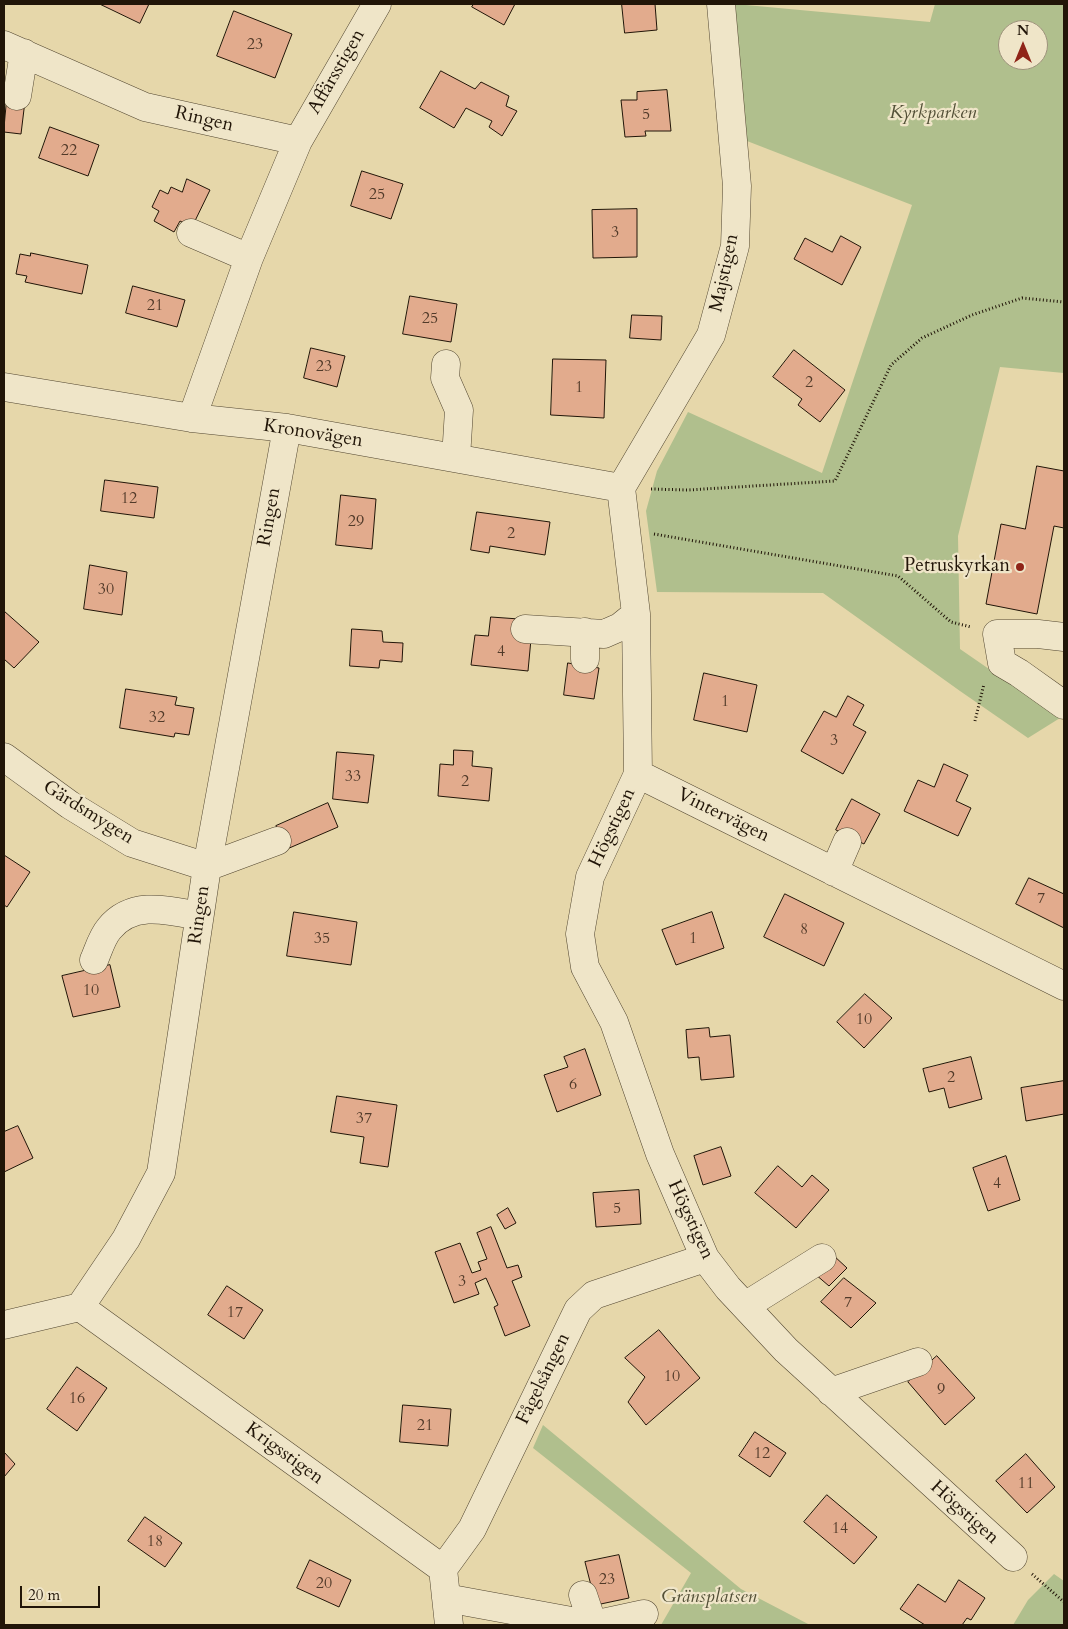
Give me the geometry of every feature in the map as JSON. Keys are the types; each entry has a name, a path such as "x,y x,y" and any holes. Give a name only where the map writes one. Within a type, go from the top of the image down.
{"street":[{"name":"Affärsstigen","path":"298,141 376,4"},
{"name":"Majstigen","path":"621,488 711,335 735,246 737,186 720,4"},
{"name":"Ringen","path":"14,49 145,107 298,141"},
{"path":"14,49 17,96"},
{"path":"192,418 249,258 298,141"},
{"path":"191,233 249,258"},
{"path":"446,364 445,378 459,410 456,458"},
{"name":"Kronovägen","path":"4,387 192,418 287,428 621,488"},
{"name":"Ringen","path":"80,1307 126,1240 161,1173 207,868 287,428"},
{"path":"621,488 636,614 638,774"},
{"path":"525,629 604,634 620,626 636,614"},
{"path":"584,632 585,659"},
{"path":"1064,637 1038,634 997,634 1002,663 1064,705"},
{"name":"Gärdsmygen","path":"4,757 70,804 132,843 207,868"},
{"name":"Vintervägen","path":"638,774 1064,986"},
{"name":"Högstigen","path":"638,774 590,877 580,934 586,967 614,1022 660,1154 704,1258 728,1288 786,1350 1013,1557"},
{"path":"207,868 277,841"},
{"path":"834,872 847,842"},
{"path":"94,960 108,930 123,916 142,909 166,910 199,916"},
{"name":"Fågelsången","path":"443,1569 472,1529 578,1310 594,1295 704,1258"},
{"path":"745,1306 822,1258"},
{"path":"4,1324 80,1307"},
{"name":"Krigsstigen","path":"80,1307 443,1569"},
{"path":"832,1392 918,1362"},
{"path":"443,1569 449,1625"},
{"path":"583,1596 593,1625"},
{"path":"446,1598 593,1625 644,1614"}],"path":[{"path":"621,488 688,490 835,481 891,365 922,338 972,315 1022,298 1064,302"},
{"path":"626,530 898,576 951,622 997,634"},
{"name":"Högstigen","path":"1013,1557 1064,1602"}],"green space":[{"name":"Kyrkparken","path":"735,4 930,22 935,4 1064,4 1064,373 1000,367 958,536 960,649 1060,718 1028,738 823,593 657,592 646,511 657,471 688,412 822,473 912,205 747,141"},
{"name":"Gränsplatsen","path":"543,1425 741,1589 810,1625 661,1625 691,1573 533,1448"},
{"path":"1054,1574 1064,1581 1064,1625 1013,1625 1028,1600"}],"building":[{"path":"100,4 149,4 140,23"},
{"path":"474,4 515,4 504,25 472,7"},
{"path":"622,4 655,4 657,30 625,33"},
{"path":"234,11 292,34 275,78 217,56"},
{"path":"441,71 475,89 481,82 509,96 506,106 517,111 502,136 489,127 492,121 466,108 454,128 420,108"},
{"path":"667,90 671,131 645,131 646,136 625,137 621,100 637,100 637,92"},
{"path":"7,99 25,101 21,134 4,132"},
{"path":"50,127 99,145 88,176 39,158"},
{"path":"362,171 403,184 391,219 351,206"},
{"path":"187,179 210,190 192,227 180,221 174,232 154,221 159,211 152,207 160,190 168,194 171,187 182,192"},
{"path":"637,209 637,257 593,258 592,210"},
{"path":"841,236 861,247 842,285 794,259 805,238 832,252"},
{"path":"31,253 88,265 82,294 25,282 27,276 16,274 20,254 30,256"},
{"path":"133,286 185,300 177,327 126,313"},
{"path":"410,296 457,304 451,342 403,334"},
{"path":"632,315 662,316 661,340 630,338"},
{"path":"311,348 345,356 337,387 304,378"},
{"path":"794,350 845,390 820,422 798,405 802,399 773,377"},
{"path":"553,359 606,360 604,418 551,415"},
{"name":"Petruskyrkan","path":"1037,466 1064,471 1064,528 1054,526 1037,614 986,604 1001,524 1025,529"},
{"path":"105,480 158,487 154,518 101,511"},
{"path":"341,495 376,499 372,549 336,545"},
{"path":"477,512 550,522 545,555 490,546 489,553 471,550"},
{"path":"90,565 127,572 122,615 84,609"},
{"path":"4,611 39,642 14,668 4,659"},
{"path":"491,617 519,619 531,639 528,671 471,665 475,635 488,636"},
{"path":"352,629 382,631 383,642 403,643 402,662 380,660 379,668 350,666"},
{"path":"568,663 599,668 594,699 564,695"},
{"path":"704,673 757,685 747,732 694,720"},
{"path":"126,689 177,697 175,705 194,708 189,735 175,733 174,737 120,728"},
{"path":"848,696 864,705 853,725 866,732 843,774 801,751 824,711 836,717"},
{"path":"454,750 473,751 472,766 492,768 489,801 438,796 440,764 453,765"},
{"path":"337,752 374,755 368,803 333,799"},
{"path":"944,764 968,775 956,801 971,808 958,836 904,811 918,780 934,787"},
{"path":"852,799 880,814 864,844 836,830"},
{"path":"328,803 338,827 287,849 276,826"},
{"path":"4,855 30,872 7,907 4,905"},
{"path":"1029,878 1064,894 1064,928 1016,904"},
{"path":"785,894 844,923 824,966 764,937"},
{"path":"294,912 357,922 351,965 287,956"},
{"path":"712,912 724,948 676,965 662,930"},
{"path":"110,965 120,1007 73,1017 62,976"},
{"path":"865,994 892,1018 864,1048 837,1022"},
{"path":"709,1028 710,1037 730,1035 734,1077 701,1080 699,1057 688,1058 686,1030"},
{"path":"585,1049 601,1095 557,1112 544,1075 568,1067 564,1057"},
{"path":"971,1057 982,1099 949,1108 944,1088 929,1092 923,1069"},
{"path":"1064,1081 1064,1114 1026,1121 1021,1088"},
{"path":"337,1096 397,1105 388,1167 360,1163 364,1137 331,1132"},
{"path":"18,1126 33,1158 4,1172 4,1132"},
{"path":"721,1147 731,1176 703,1185 694,1156"},
{"path":"1006,1156 1020,1200 988,1211 973,1168"},
{"path":"778,1166 802,1187 812,1175 829,1190 796,1228 755,1193"},
{"path":"639,1190 641,1224 596,1227 593,1193"},
{"path":"508,1208 516,1223 505,1229 497,1215"},
{"path":"491,1227 507,1268 518,1265 522,1277 512,1281 530,1326 505,1336 494,1307 498,1305 486,1278 475,1283 479,1294 454,1303 435,1252 460,1243 472,1273 481,1270 478,1262 487,1259 477,1233"},
{"path":"833,1255 847,1268 829,1286 815,1274"},
{"path":"844,1278 876,1303 851,1328 821,1302"},
{"path":"227,1286 263,1310 244,1339 208,1315"},
{"path":"659,1330 700,1378 646,1425 628,1402 645,1377 625,1358"},
{"path":"937,1356 975,1398 945,1425 908,1382"},
{"path":"77,1367 107,1388 77,1431 47,1409"},
{"path":"403,1405 451,1409 448,1446 400,1442"},
{"path":"755,1432 786,1453 770,1477 739,1456"},
{"path":"4,1452 15,1464 4,1477"},
{"path":"1026,1454 1055,1487 1027,1513 996,1481"},
{"path":"827,1495 877,1537 854,1564 804,1522"},
{"path":"145,1517 182,1543 165,1567 128,1541"},
{"path":"619,1555 629,1598 596,1605 585,1562"},
{"path":"310,1560 351,1580 339,1607 297,1588"},
{"path":"959,1580 985,1598 971,1620 967,1618 962,1625 925,1625 900,1609 918,1584 945,1602"}],"place":[{"name":"Petruskyrkan","path":"1020,567"}]}
